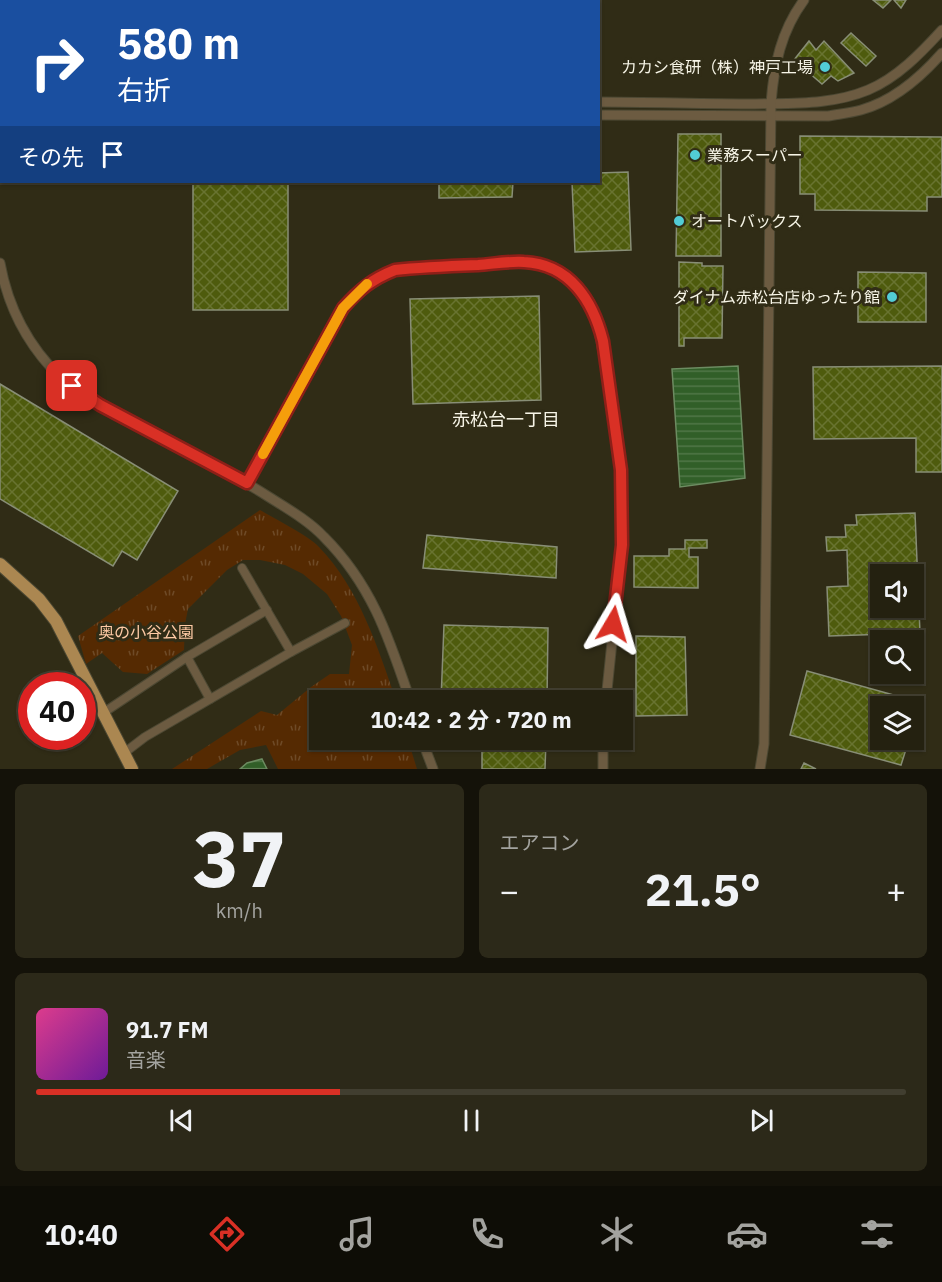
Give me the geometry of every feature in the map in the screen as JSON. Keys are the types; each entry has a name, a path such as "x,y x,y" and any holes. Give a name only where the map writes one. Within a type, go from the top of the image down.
{"main road":[{"path":"0,564 39,599 56,621 132,769"}],"street":[{"path":"760,769 764,744 771,103 773,77 783,37 793,15 804,0"},
{"path":"600,102 836,101 869,90 889,79 924,50 942,30"},
{"path":"600,116 828,116 861,110 895,96 925,72 942,53"},
{"path":"247,483 343,308 361,288 377,277 395,270 413,268 525,262 547,266 564,275 578,286 589,301 597,320 612,400 621,470 622,545 607,690"},
{"path":"0,263 11,306 20,325 32,345 62,379 100,405 247,483 323,536 361,583 380,616 406,690"},
{"path":"242,568 291,652"},
{"path":"103,713 187,657 267,610"},
{"path":"124,753 145,737 345,623"},
{"path":"187,657 210,699"},
{"path":"426,750 433,769"},
{"path":"603,750 603,769"}],"green space":[{"name":"奥の小谷公園","path":"260,510 308,538 333,563 366,619 392,690 309,690 309,750 411,750 417,769 278,769 266,745 240,750 207,769 172,769 261,711 277,715 311,687 330,674 349,674 352,645 341,616 327,594 303,574 285,565 260,560 243,560 227,570 188,609 184,650 147,674 123,672 102,653 86,664 78,636"}],"shaded area":[{"path":"738,366 745,478 680,487 672,369"},
{"path":"262,759 267,769 240,769 247,763"}],"building":[{"path":"873,0 891,0 883,8"},
{"path":"894,0 906,0 901,8"},
{"path":"851,33 876,56 866,66 841,43"},
{"name":"カカシ食研（株）神戸工場","path":"809,41 816,50 824,41 854,73 838,81 831,76 822,84 794,60"},
{"path":"678,134 721,134 721,256 676,256"},
{"path":"800,136 942,137 942,197 927,197 927,211 815,210 815,194 800,194"},
{"path":"628,172 631,250 575,252 572,183 600,183 600,173"},
{"path":"193,183 288,183 288,310 193,310"},
{"path":"439,183 513,183 512,197 439,198"},
{"path":"679,262 702,263 702,266 723,266 722,338 684,338 684,346 679,346"},
{"name":"ダイナム赤松台店ゆったり館","path":"858,272 926,273 926,322 858,322"},
{"path":"539,296 541,400 413,404 410,299"},
{"path":"942,366 942,472 916,472 916,438 814,439 813,367"},
{"path":"0,384 178,491 137,560 122,551 113,566 0,499"},
{"path":"915,513 917,564 870,564 870,618 919,618 920,630 870,630 870,635 829,636 827,587 848,586 847,550 827,551 826,537 846,537 845,525 857,525 856,515"},
{"path":"427,535 557,547 556,578 423,568"},
{"path":"685,540 707,540 707,548 689,548 689,557 698,557 698,588 634,587 634,556 669,556 669,549 685,549"},
{"path":"444,625 548,628 547,690 441,690"},
{"path":"636,636 685,637 687,715 636,716"},
{"path":"807,671 897,696 870,696 870,750 906,750 901,765 790,735"},
{"path":"482,750 546,750 545,769 482,769"},
{"path":"804,763 816,769 801,769"}],"slow traffic":[{"path":"263,454 343,308 367,284"}],"place":[{"name":"カカシ食研（株）神戸工場","path":"825,67"},
{"name":"業務スーパー","path":"695,155"},
{"name":"オートバックス","path":"679,221"},
{"name":"ダイナム赤松台店ゆったり館","path":"892,297"}],"district":[{"name":"赤松台一丁目","path":"506,420"}],"route":[{"path":"72,386 100,405 247,483 343,308 361,288 377,277 395,270 525,262 547,266 578,286 589,301 603,341 621,470 622,545 613,624"}]}
